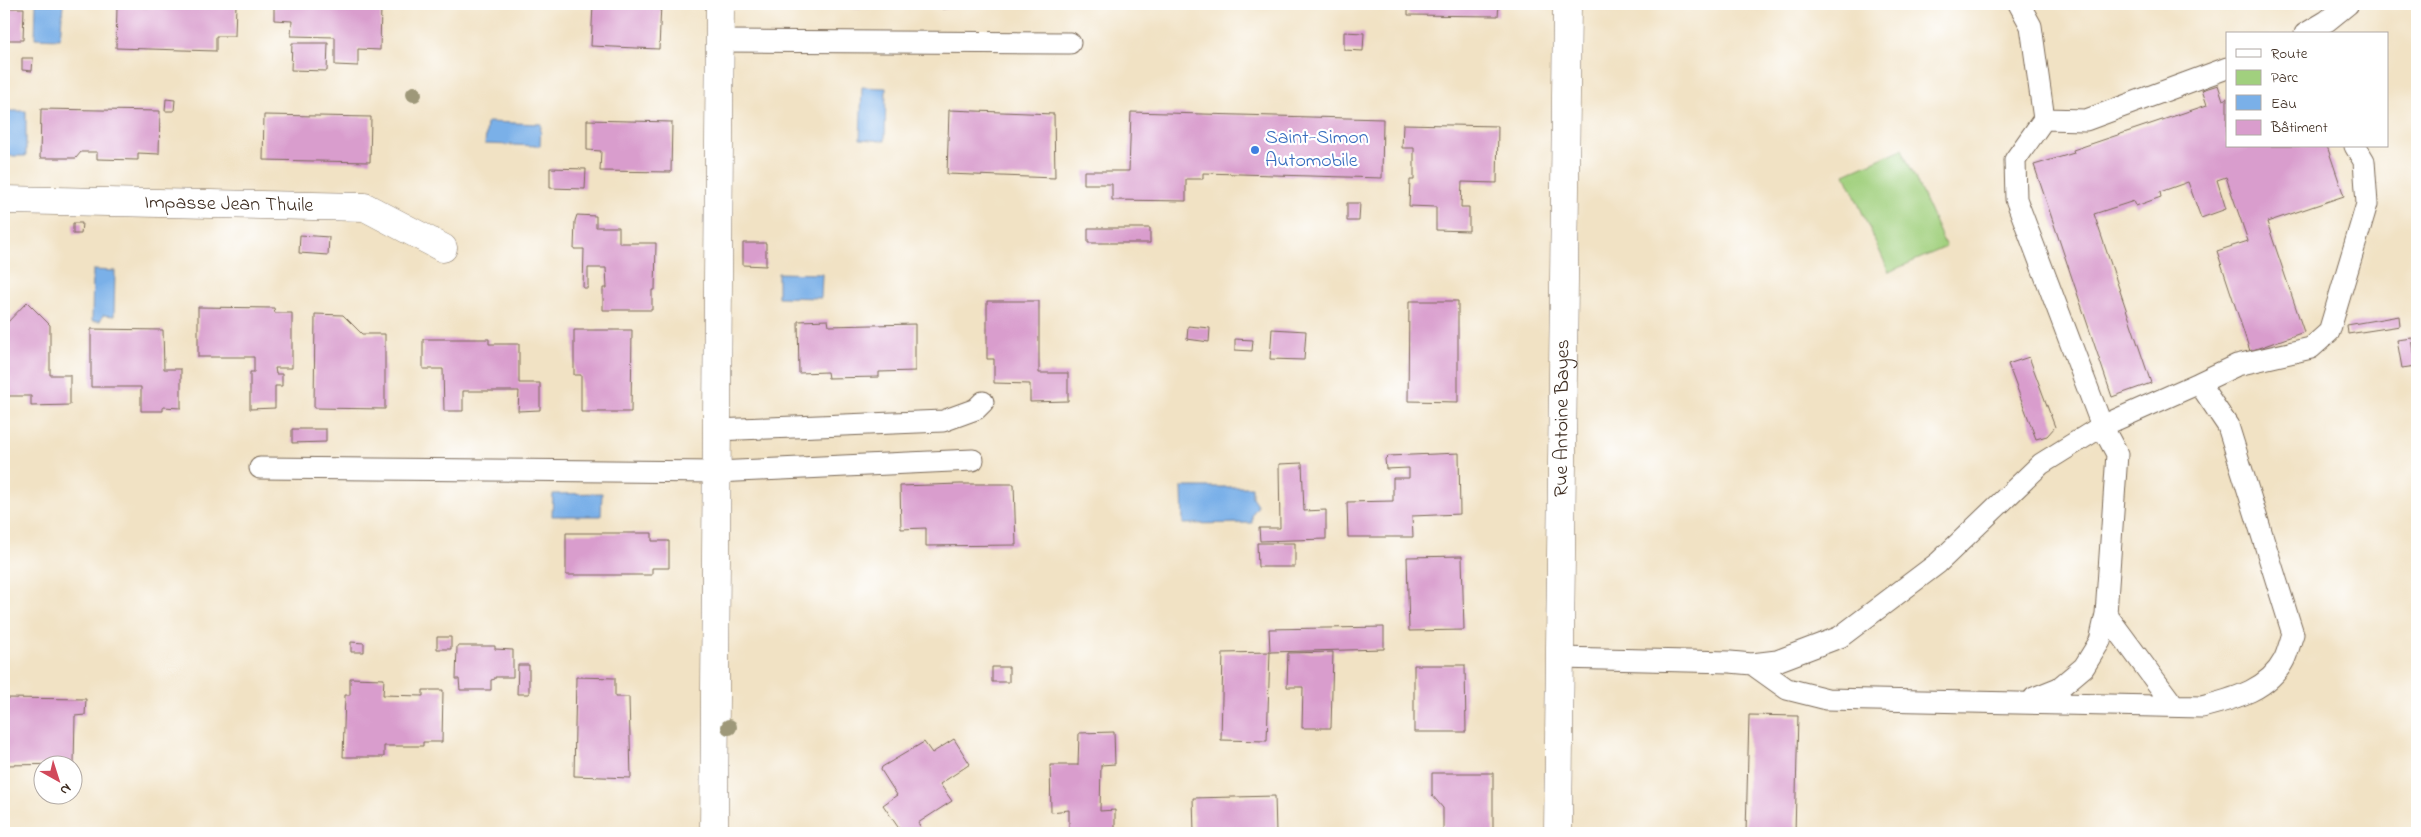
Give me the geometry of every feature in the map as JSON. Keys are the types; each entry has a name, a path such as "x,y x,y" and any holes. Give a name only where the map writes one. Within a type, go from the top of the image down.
{"street":[{"path":"714,833 720,4"},
{"name":"Rue Antoine Bayes","path":"1558,833 1567,4"},
{"name":"Impasse Jean Thuile","path":"4,200 365,207 443,248"}],"lane":[{"path":"2019,4 2031,26 2044,119 2015,160 2016,199 2102,426 2117,454 2106,614 2100,641 2084,667 2059,688 2024,702"},
{"path":"2308,32 2348,4"},
{"path":"719,41 1070,43"},
{"path":"2044,119 2086,120 2226,68"},
{"path":"1560,658 1752,664 1778,661 1840,637 1938,563 2041,464 2102,426 2237,365 2311,348 2329,332 2367,204 2364,161 2356,148"},
{"path":"1752,664 1787,689 1827,699 2202,707 2242,696 2266,682 2284,661 2293,634 2228,426 2199,383"},
{"path":"716,430 943,421 976,409 983,402"},
{"path":"260,468 716,472 973,460"},
{"path":"2106,614 2174,706"}],"green space":[{"path":"1902,149 1946,247 1889,272 1845,174"}],"water":[{"path":"36,4 63,4 60,39 35,38"},
{"path":"862,87 886,88 885,141 860,139"},
{"path":"7,111 26,111 26,156 6,156"},
{"path":"487,122 541,124 540,146 485,144"},
{"path":"93,270 115,271 114,316 103,315 100,321 92,321"},
{"path":"778,273 822,274 821,298 778,297"},
{"path":"1182,487 1252,487 1252,497 1258,506 1252,514 1252,523 1183,524"},
{"path":"602,493 601,516 552,516 553,494"}],"building":[{"path":"166,4 236,4 235,36 216,36 216,51 116,48 117,7 166,8"},
{"path":"274,4 359,4 359,6 381,6 380,50 358,49 358,66 335,65 335,37 291,36 292,21 274,20"},
{"path":"593,4 661,4 659,49 591,46"},
{"path":"796,4 861,4 861,8 796,8"},
{"path":"942,4 991,4 991,5 942,9"},
{"path":"1408,4 1499,4 1498,16 1408,15"},
{"path":"4,8 24,8 23,40 4,40"},
{"path":"1344,32 1364,33 1363,51 1344,50"},
{"path":"292,43 328,43 327,71 291,70"},
{"path":"22,58 33,58 32,71 22,70"},
{"path":"2218,85 2223,100 2226,98 2226,148 2328,148 2344,196 2267,222 2304,332 2250,351 2217,251 2248,241 2226,177 2217,180 2226,209 2201,218 2188,182 2160,192 2161,197 2136,206 2134,201 2094,214 2151,383 2112,397 2034,165 2074,153 2073,150 2207,105 2202,90"},
{"path":"166,99 175,100 174,111 165,111"},
{"path":"41,109 160,111 159,154 138,153 138,160 97,159 97,152 81,152 76,158 40,158"},
{"path":"949,110 1054,114 1055,178 947,174"},
{"path":"1131,112 1383,119 1382,178 1203,173 1203,179 1186,179 1186,201 1112,200 1112,184 1084,184 1084,171 1129,171"},
{"path":"264,115 371,117 370,162 263,160"},
{"path":"587,120 672,122 671,172 600,171 601,151 587,150"},
{"path":"1403,124 1498,126 1497,183 1462,182 1461,207 1469,207 1469,231 1436,230 1436,207 1409,206 1410,180 1414,180 1414,148 1402,148"},
{"path":"550,168 586,169 585,189 550,188"},
{"path":"1347,203 1360,203 1359,221 1347,221"},
{"path":"577,215 596,216 596,227 619,227 619,243 656,243 655,290 652,290 652,310 603,310 603,288 607,288 606,268 588,268 588,288 583,288 584,249 574,249"},
{"path":"73,223 82,223 81,234 73,234"},
{"path":"1088,228 1150,228 1150,243 1088,243"},
{"path":"300,235 329,237 328,255 299,253"},
{"path":"743,243 766,243 766,266 743,265"},
{"path":"987,301 1039,301 1039,373 1068,373 1068,401 1030,402 1030,384 994,383 994,359 987,359"},
{"path":"1409,301 1458,301 1458,402 1408,401"},
{"path":"27,302 50,325 50,375 70,375 70,405 31,406 31,396 4,396 4,326"},
{"path":"198,307 274,308 275,313 292,313 292,368 275,368 276,374 282,374 282,386 275,386 275,408 250,409 250,372 254,372 254,357 198,357"},
{"path":"315,314 343,315 362,334 385,334 385,409 314,408"},
{"path":"2399,316 2400,326 2348,334 2347,325"},
{"path":"828,320 829,326 915,324 915,371 879,372 879,377 828,378 827,372 799,373 798,321"},
{"path":"1188,326 1210,328 1209,342 1187,339"},
{"path":"91,329 163,330 164,369 181,369 181,408 163,407 163,411 141,411 141,387 91,387"},
{"path":"1272,329 1306,331 1304,360 1270,359"},
{"path":"574,330 632,330 631,412 581,412 581,375 574,375"},
{"path":"2412,338 2416,366 2402,368 2397,340"},
{"path":"423,339 489,339 489,344 519,344 519,383 540,383 540,410 518,411 519,391 463,391 463,411 444,411 443,369 423,369"},
{"path":"1235,339 1253,340 1252,351 1235,350"},
{"path":"2029,357 2055,427 2047,436 2036,439 2008,364"},
{"path":"292,429 326,429 326,442 292,443"},
{"path":"1459,453 1460,514 1412,516 1413,537 1348,537 1347,502 1393,501 1393,478 1409,478 1409,468 1386,469 1385,459 1388,456"},
{"path":"1302,463 1304,511 1326,510 1326,539 1260,541 1259,528 1280,528 1279,464"},
{"path":"1014,484 1016,545 926,546 926,528 901,529 900,486"},
{"path":"566,533 652,533 652,541 669,541 669,568 652,568 652,575 566,575"},
{"path":"1257,543 1295,543 1295,567 1258,567"},
{"path":"1462,556 1464,630 1409,631 1407,557"},
{"path":"1384,627 1384,649 1270,652 1269,629"},
{"path":"437,637 451,637 451,649 437,649"},
{"path":"351,642 364,643 364,652 351,652"},
{"path":"457,646 495,646 495,649 513,650 513,677 495,677 495,679 491,680 491,690 460,690 459,679 456,679"},
{"path":"1270,652 1267,741 1221,740 1223,653"},
{"path":"1333,652 1331,728 1302,728 1303,687 1287,687 1288,653"},
{"path":"518,665 529,665 529,694 517,694"},
{"path":"1414,665 1465,665 1466,732 1414,732"},
{"path":"992,667 1009,667 1009,682 992,682"},
{"path":"576,677 615,678 615,697 629,697 631,778 574,776"},
{"path":"350,678 384,679 383,695 423,696 423,690 443,690 442,742 423,742 423,746 384,746 384,757 343,757 345,695 350,695"},
{"path":"6,698 86,699 85,715 75,716 74,754 32,754 32,765 4,765 4,707 6,707"},
{"path":"1749,715 1798,716 1795,833 1746,833"},
{"path":"1114,732 1115,764 1101,765 1100,811 1115,810 1115,833 1069,833 1069,810 1051,812 1050,765 1078,765 1079,733"},
{"path":"954,739 970,764 940,784 952,801 918,823 922,829 916,833 902,833 883,805 897,795 881,770 882,767 924,742 932,753"},
{"path":"1432,773 1493,773 1493,833 1443,833 1443,808 1432,795"},
{"path":"1275,796 1276,833 1194,833 1193,798"}],"place":[{"name":"Saint-Simon Automobile","path":"1255,150"}]}
